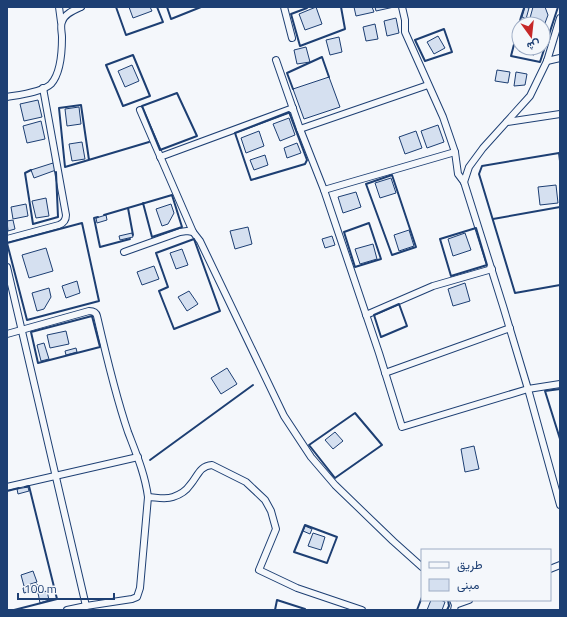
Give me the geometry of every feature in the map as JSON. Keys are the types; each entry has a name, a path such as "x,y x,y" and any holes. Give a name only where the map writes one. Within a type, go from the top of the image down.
{"street":[{"path":"7,97 33,92 51,84 61,61 62,40 59,7"},
{"path":"61,22 65,16 80,7"},
{"path":"284,7 292,38"},
{"path":"402,7 405,20 405,32 443,117 455,152 458,174 464,182 492,269 528,389 560,505"},
{"path":"464,182 469,167 483,148 530,96 547,61 560,18"},
{"path":"547,61 560,58"},
{"path":"276,60 300,130 324,190 402,427 528,389 560,384"},
{"path":"300,130 428,85"},
{"path":"7,239 60,225 66,219 43,88"},
{"path":"160,157 293,108"},
{"path":"140,110 193,232 200,241 284,416 311,458 335,485 393,542 421,566"},
{"path":"507,122 560,114"},
{"path":"324,190 455,152"},
{"path":"124,252 180,232 193,232"},
{"path":"7,266 86,606"},
{"path":"366,315 433,286 492,269"},
{"path":"7,334 89,311 95,313 112,378 146,484 148,496 140,588 137,597 67,610"},
{"path":"385,373 510,328"},
{"path":"7,487 138,457"},
{"path":"148,496 171,498 182,493 190,486 203,467 212,465 246,482 265,500 271,511 276,529 259,570 297,588 362,610"},
{"path":"454,607 467,601"}],"building":[{"path":"129,7 150,7 152,11 133,18"},
{"path":"316,7 322,24 305,30 299,14"},
{"path":"354,7 372,7 374,12 356,16"},
{"path":"375,7 394,7 376,11"},
{"path":"525,7 529,8 527,16 522,16"},
{"path":"533,7 545,7 548,15 548,16 531,16"},
{"path":"396,18 399,33 387,36 384,21"},
{"path":"375,24 378,39 366,41 363,27"},
{"path":"438,36 445,48 434,54 427,42"},
{"path":"339,37 342,52 330,55 326,40"},
{"path":"306,47 310,62 297,64 294,50"},
{"path":"132,65 139,81 125,87 118,71"},
{"path":"497,70 510,72 508,83 495,81"},
{"path":"516,72 527,74 525,85 514,86"},
{"path":"329,77 340,107 304,119 293,89"},
{"path":"38,100 42,117 24,121 20,104"},
{"path":"79,107 81,124 67,126 65,109"},
{"path":"289,118 295,135 280,141 273,124"},
{"path":"41,121 45,139 27,143 23,126"},
{"path":"438,125 444,142 427,148 421,131"},
{"path":"259,131 264,146 246,153 241,138"},
{"path":"416,131 422,148 405,154 399,137"},
{"path":"82,142 85,159 72,161 69,144"},
{"path":"297,143 301,153 287,158 284,148"},
{"path":"265,155 268,165 254,170 250,160"},
{"path":"53,163 56,170 34,178 31,170"},
{"path":"391,178 396,193 380,198 375,183"},
{"path":"556,185 558,203 540,205 538,187"},
{"path":"356,192 361,207 343,213 338,197"},
{"path":"46,198 49,216 36,218 32,201"},
{"path":"26,204 28,216 13,219 11,207"},
{"path":"171,204 174,213 168,224 162,226 156,209"},
{"path":"106,215 107,220 97,223 96,218"},
{"path":"13,220 15,229 8,231 7,221"},
{"path":"248,227 252,244 235,249 230,231"},
{"path":"409,230 414,246 399,251 394,235"},
{"path":"132,233 133,237 120,240 119,236"},
{"path":"465,233 471,250 453,256 448,239"},
{"path":"332,236 335,245 325,248 322,239"},
{"path":"373,244 377,259 360,264 355,249"},
{"path":"46,248 53,271 29,278 22,255"},
{"path":"182,249 188,265 176,269 170,253"},
{"path":"154,266 159,279 142,285 137,272"},
{"path":"77,281 80,293 66,298 62,286"},
{"path":"465,283 470,301 453,306 448,289"},
{"path":"49,288 51,297 44,309 37,311 32,293"},
{"path":"189,291 198,304 187,311 178,297"},
{"path":"66,331 69,344 50,348 47,335"},
{"path":"44,343 49,359 41,361 37,345"},
{"path":"76,348 77,352 66,355 65,351"},
{"path":"227,368 237,384 221,394 211,378"},
{"path":"335,432 343,441 333,449 325,440"},
{"path":"474,446 479,469 465,472 461,449"},
{"path":"28,487 29,491 18,494 17,489"},
{"path":"305,526 312,529 310,534 303,531"},
{"path":"313,533 325,537 321,550 308,546"},
{"path":"33,571 37,582 24,586 21,575"},
{"path":"37,584 39,589 24,593 23,588"},
{"path":"47,591 49,600 40,603 38,593"},
{"path":"431,601 445,602 442,610 427,610"}],"wall":[{"path":"116,7 126,35 163,22 157,7"},
{"path":"167,7 171,19 201,7"},
{"path":"307,7 291,14 300,46 345,29 341,7"},
{"path":"524,8 511,56 540,62 558,7"},
{"path":"444,29 452,52 425,61 415,40 444,29"},
{"path":"133,55 150,96 123,106 106,65 133,55"},
{"path":"293,89 287,73 322,57 329,77"},
{"path":"177,93 197,136 160,150 142,106 177,93"},
{"path":"89,160 81,105 59,108 65,167 149,142"},
{"path":"289,112 307,160 305,164 251,180 235,133 289,112"},
{"path":"560,161 559,153 482,166 479,174 515,293 560,285"},
{"path":"31,170 25,173 33,224 58,217 56,172"},
{"path":"392,175 416,247 392,255 366,184 392,175"},
{"path":"104,215 172,195 182,227 152,237 143,203"},
{"path":"493,219 560,207"},
{"path":"128,208 133,235"},
{"path":"98,217 94,218 100,247 130,239"},
{"path":"82,223 99,301 27,320 7,243 82,223"},
{"path":"369,223 381,259 355,267 344,232 369,223"},
{"path":"476,228 487,265 451,276 440,239 476,228"},
{"path":"194,239 220,311 174,329 159,291 168,287 156,253 194,239"},
{"path":"399,304 407,326 381,337 374,315 399,304"},
{"path":"92,316 100,347 38,363 31,332 92,316"},
{"path":"150,460 253,385"},
{"path":"560,389 545,391 560,439"},
{"path":"355,413 382,445 335,478 309,445 355,413"},
{"path":"14,610 57,599 29,486 25,487"},
{"path":"7,491 19,488"},
{"path":"305,525 337,537 327,563 294,552 305,525"},
{"path":"275,610 277,600 305,610"},
{"path":"417,610 421,600"},
{"path":"447,610 449,606 448,601"}]}
